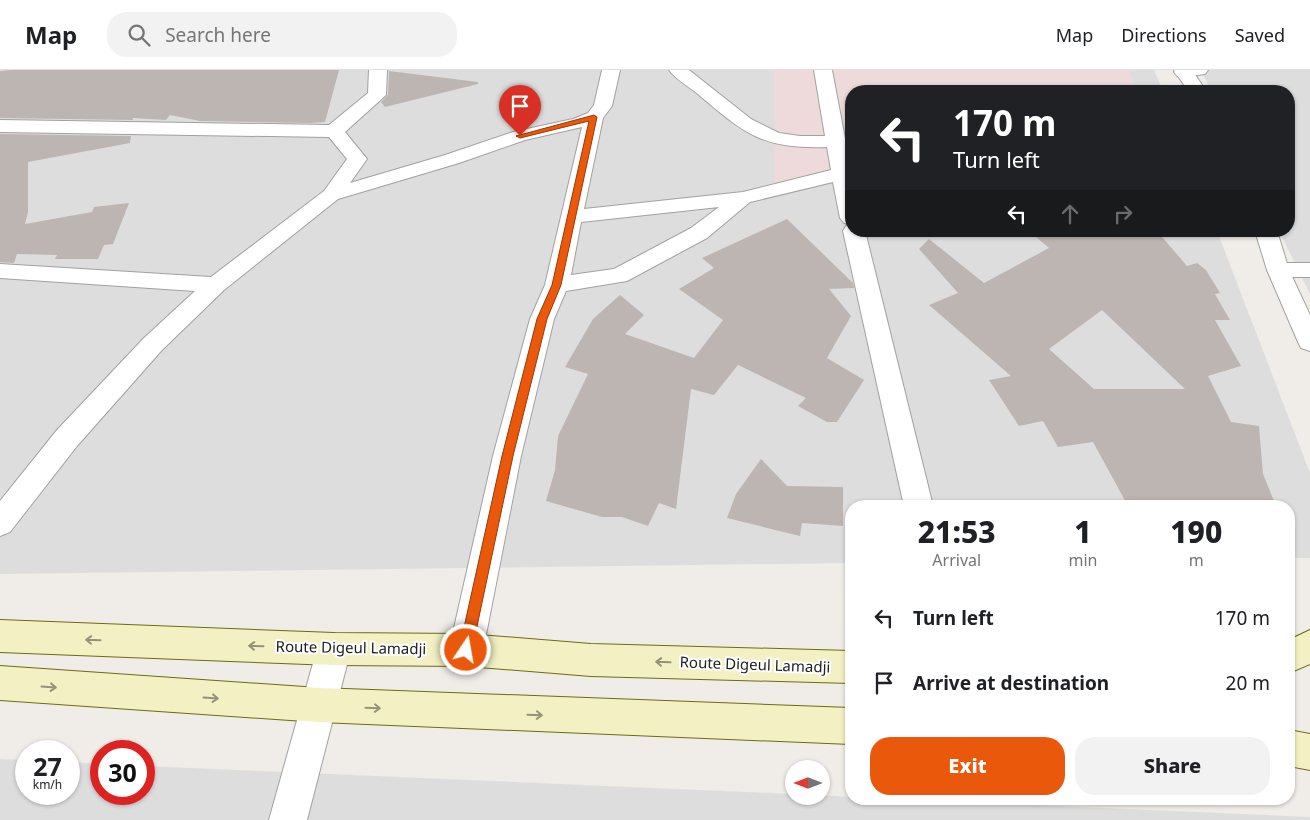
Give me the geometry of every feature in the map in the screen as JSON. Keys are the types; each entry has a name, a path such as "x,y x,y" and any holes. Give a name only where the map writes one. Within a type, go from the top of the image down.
{"main road":[{"name":"Route Digeul Lamadji","path":"0,636 334,648 466,650 591,660 845,667"},
{"path":"1295,653 1310,646"},
{"path":"0,683 319,706 845,726"},
{"path":"1295,749 1310,752"}],"street":[{"path":"0,126 334,131 377,95 378,70"},
{"path":"466,650 510,446 542,319 556,285 594,117 603,106 611,70"},
{"path":"678,70 707,94 764,134 787,141 835,140"},
{"path":"822,70 835,140 845,169"},
{"path":"1188,70 1194,85"},
{"path":"331,195 452,159 520,136 578,123 594,117"},
{"path":"0,523 74,430 153,344 216,285 331,195 356,159 334,131"},
{"path":"571,217 743,198 845,172"},
{"path":"556,285 619,276 699,233 743,198"},
{"path":"855,237 919,500"},
{"path":"1268,237 1278,270 1310,342"},
{"path":"1278,270 1310,270"},
{"path":"0,271 216,285"},
{"path":"288,820 334,648"}],"shaded area":[{"path":"0,70 1154,70 1160,85 845,85 845,237 1219,237 1310,473 1310,558 1295,558 1295,500 845,500 845,563 0,574"},
{"path":"774,70 1129,70 1134,85 845,85 845,177 775,196"},
{"path":"1201,70 1310,70 1310,294 1282,237 1295,237 1295,85 1208,85"},
{"path":"0,759 15,760 15,805 80,805 80,763 90,763 90,805 155,805 155,766 785,794 785,805 830,805 830,796 845,797 845,805 1034,805 1310,817 1310,820 0,820"}],"building":[{"path":"339,70 325,122 310,123 200,121 170,115 166,120 133,118 133,120 0,118 0,71"},
{"path":"389,71 478,82 478,84 385,107 381,102 388,95"},
{"path":"0,134 131,136 130,143 28,162 28,212 25,224 92,212 94,207 129,203 113,244 104,245 98,259 55,259 57,255 17,254 14,263 0,262"},
{"path":"787,219 853,283 854,288 829,289 851,316 827,358 864,380 837,422 827,422 798,406 806,398 738,365 714,395 691,389 676,509 659,503 648,526 622,517 602,517 546,501 555,470 558,436 588,374 565,367 593,319 620,295 644,315 625,334 694,358 723,320 679,289 714,268 702,258"},
{"path":"1036,237 1162,237 1187,266 1197,263 1206,270 1220,293 1215,294 1230,320 1215,320 1241,366 1208,376 1231,422 1259,426 1263,474 1274,500 1125,500 1093,442 1058,447 1043,421 1019,426 989,380 1011,376 929,305 958,293 919,249 929,239 984,283 1049,248","holes":["1102,310 1185,389 1094,389 1049,349"]},
{"path":"761,459 787,486 843,487 843,526 802,523 800,536 727,518 736,494"}],"route":[{"path":"466,650 507,456 542,319 556,285 594,117 578,123 520,136"}]}
